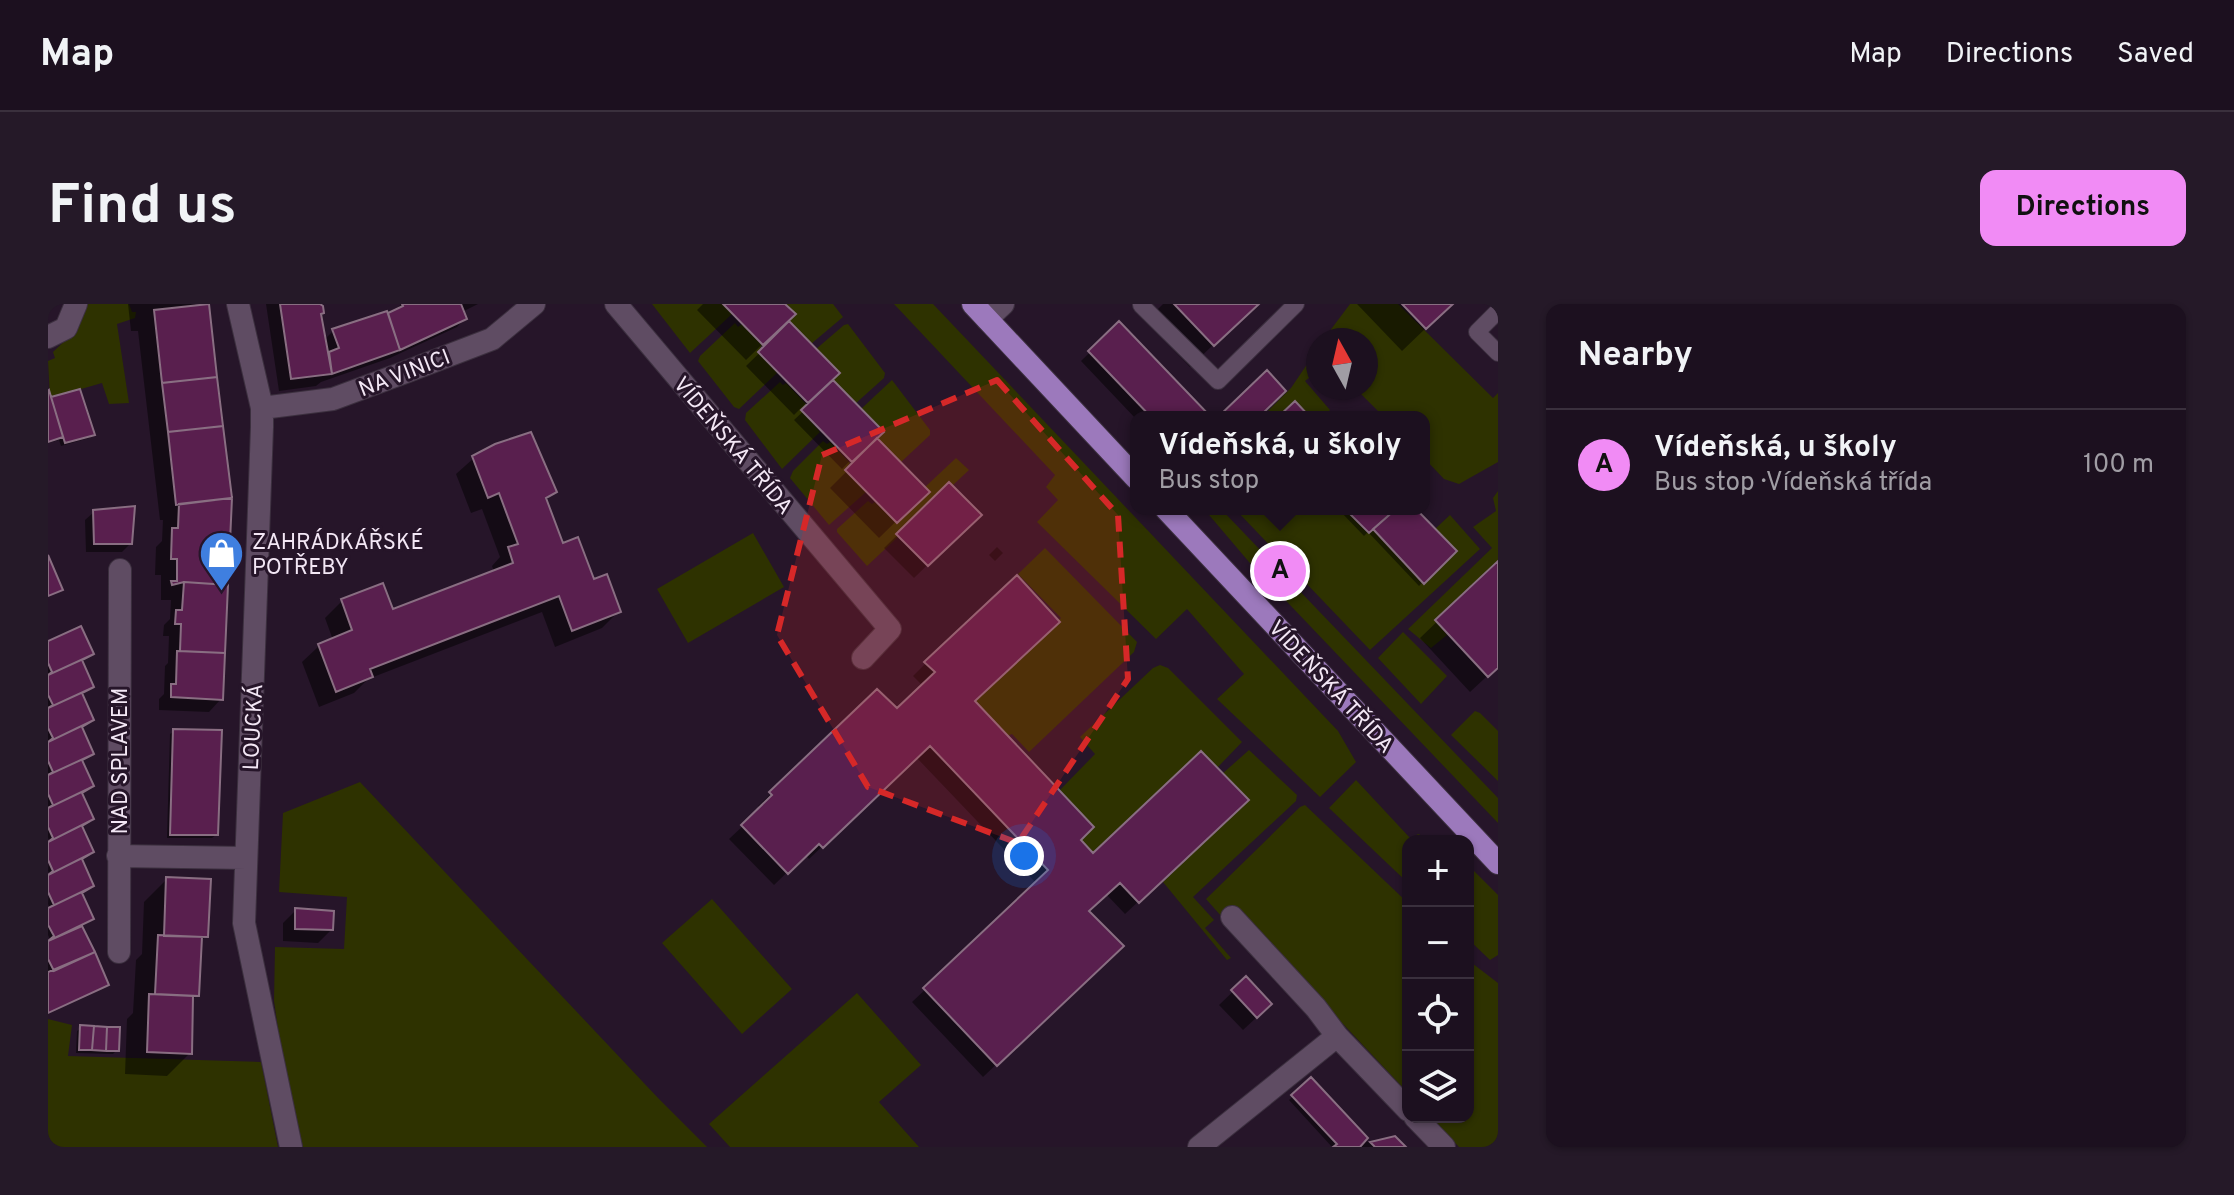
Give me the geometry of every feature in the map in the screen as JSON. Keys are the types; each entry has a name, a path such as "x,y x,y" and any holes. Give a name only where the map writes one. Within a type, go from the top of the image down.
{"main road":[{"path":"988,309 1130,471"},
{"name":"VÍDEŇSKÁ TŘÍDA","path":"1172,515 1493,856"}],"street":[{"path":"48,337 66,328 76,304"},
{"name":"LOUCKÁ","path":"238,304 262,408 255,686 244,923 291,1147"},
{"name":"NA VINICI","path":"262,408 333,399 492,339 534,304"},
{"name":"VÍDEŇSKÁ TŘÍDA","path":"616,304 890,629 863,658"},
{"name":"NAD SPLAVEM","path":"119,952 120,570"},
{"path":"118,856 246,858"},
{"path":"1232,917 1316,1008 1337,1036 1402,1104"},
{"path":"1199,1147 1337,1036"},
{"path":"1421,1123 1444,1147"}],"lane":[{"path":"1141,305 1218,381 1296,304"},
{"path":"1498,311 1477,332 1498,353"}],"highlighted area":[{"path":"997,380 1118,515 1128,679 1018,843 868,787 777,635 822,455"}],"green space":[{"path":"87,304 129,304 132,312 136,312 135,318 117,324 129,403 109,404 102,383 50,398 48,361 55,358 53,352 73,333"},
{"path":"652,304 723,304 732,314 690,353"},
{"path":"784,304 833,304 843,317 811,344 789,321 794,315"},
{"path":"894,304 933,304 1338,731 1356,762 1320,797 1217,699 1244,674 1187,609 1156,639 1037,522 1058,500 1046,487 1055,475"},
{"path":"1350,304 1398,304 1493,398 1498,393 1498,462 1459,484 1444,479 1430,464 1430,411 1378,411 1367,400 1378,400 1378,328 1332,328"},
{"path":"735,323 738,327 742,324 762,345 758,352 777,373 739,409 734,407 698,361"},
{"path":"848,324 885,373 884,378 855,404 833,380 815,350"},
{"path":"1306,366 1306,400 1321,400 1330,410 1329,411 1268,411 1291,388"},
{"path":"892,380 930,430 930,435 900,463 877,438 861,409"},
{"path":"780,382 783,385 786,383 806,404 801,410 820,432 782,469 745,420 746,413"},
{"path":"823,441 827,444 830,442 850,463 845,470 866,492 829,525 790,478 793,471"},
{"path":"956,458 969,470 952,486 949,482 867,566 837,532 868,501 872,504 875,502 897,523 928,493 924,488"},
{"path":"1498,491 1498,560 1435,620 1447,635 1431,648 1408,629 1492,548 1473,527 1496,511 1493,498"},
{"path":"1209,515 1227,515 1498,798 1498,823 1249,562"},
{"path":"1241,515 1350,515 1367,532 1373,529 1423,584 1456,552 1435,529 1450,515 1480,549 1370,650"},
{"path":"753,533 784,587 688,643 657,589"},
{"path":"1045,548 1137,642 1134,652 1029,752 1012,734 1007,736 974,701 1061,618 1018,574"},
{"path":"1403,632 1447,676 1421,704 1378,658"},
{"path":"1160,665 1168,668 1242,742 1217,768 1201,751 1092,853 1079,841 1092,827 1060,790 1095,754 1080,737 1153,668"},
{"path":"1475,711 1498,731 1498,781 1451,735"},
{"path":"1249,750 1297,795 1296,801 1193,897 1214,920 1205,928 1231,958 1227,960 1163,882 1247,801 1222,774"},
{"path":"1356,780 1407,835 1402,835 1402,877 1329,808"},
{"path":"360,782 707,1147 303,1147 274,1001 275,947 344,949 347,897 279,892 283,813"},
{"path":"1305,805 1402,897 1402,1087 1235,909 1222,917 1206,899"},
{"path":"1474,871 1498,895 1498,955 1490,960 1474,945"},
{"path":"712,899 792,989 742,1034 662,943"},
{"path":"1474,965 1498,983 1498,1147 1459,1147 1437,1123 1474,1123"},
{"path":"857,993 921,1065 879,1102 919,1147 730,1147 709,1124"},
{"path":"48,1019 72,1025 68,1056 261,1062 278,1147 48,1147"}],"building":[{"path":"209,304 217,377 162,383 154,310"},
{"path":"280,304 323,306 324,313 321,314 332,374 291,379"},
{"path":"402,304 461,304 467,319 400,350 388,313"},
{"path":"723,304 785,304 796,314 763,345"},
{"path":"1174,304 1259,304 1214,346"},
{"path":"1402,304 1453,304 1426,329"},
{"path":"387,311 400,350 332,374 329,352 339,348 332,329"},
{"path":"789,321 840,373 808,403 758,352"},
{"path":"1119,321 1205,411 1145,411 1088,351"},
{"path":"1267,370 1286,391 1265,411 1224,411"},
{"path":"217,377 223,426 168,432 162,383"},
{"path":"833,380 884,432 852,462 801,410"},
{"path":"80,389 95,435 65,443 51,397"},
{"path":"48,391 63,437 48,442"},
{"path":"1295,401 1304,411 1284,411"},
{"path":"223,426 232,498 176,505 168,432"},
{"path":"531,432 557,492 546,498 563,543 578,537 594,579 607,574 621,612 572,631 559,596 370,669 373,677 336,692 318,644 352,630 341,599 383,583 393,609 513,563 508,547 518,544 499,493 488,498 472,456 495,444"},
{"path":"877,438 930,492 897,523 845,470"},
{"path":"949,482 982,515 928,566 896,534"},
{"path":"232,498 228,585 184,582 172,585 171,581 177,581 177,559 171,559 172,528 178,528 179,504"},
{"path":"135,506 132,544 94,544 93,510"},
{"path":"1351,515 1389,515 1369,533"},
{"path":"1389,515 1422,515 1457,551 1424,584 1373,529"},
{"path":"48,555 63,590 48,596"},
{"path":"1498,561 1498,668 1488,677 1435,620"},
{"path":"1017,575 1060,622 975,701 1094,827 1081,840 1093,853 1201,751 1249,800 1139,903 1120,883 1089,911 1124,946 997,1066 923,988 1048,870 930,746 823,848 819,844 788,874 741,825 772,795 769,792 877,689 897,708 935,672 924,662"},
{"path":"184,582 228,585 225,653 180,651 181,624 175,624 176,610 182,610"},
{"path":"81,626 94,654 48,675 52,672 48,663 48,641"},
{"path":"177,651 225,653 223,700 171,697 171,684 176,684"},
{"path":"94,654 82,660 94,687 48,708 53,705 48,695 48,675"},
{"path":"94,687 82,693 94,720 48,742 53,738 48,728 48,708"},
{"path":"94,720 82,727 94,754 48,775 53,772 48,761 48,742"},
{"path":"173,729 222,730 218,835 170,835"},
{"path":"94,754 82,760 94,786 48,808 53,805 48,794 48,775"},
{"path":"94,786 82,793 94,819 48,842 53,838 48,827 48,808"},
{"path":"94,819 82,826 94,852 48,875 53,871 48,860 48,842"},
{"path":"94,852 82,859 94,886 48,908 54,905 48,892 48,875"},
{"path":"166,877 211,879 208,937 164,936"},
{"path":"94,886 82,893 94,919 48,941 54,936 48,925 48,908"},
{"path":"295,908 334,911 333,930 295,929"},
{"path":"82,926 95,952 54,971 48,959 48,941"},
{"path":"158,935 202,937 199,996 155,994"},
{"path":"95,952 109,985 48,1013 48,972"},
{"path":"1246,976 1272,1004 1257,1018 1231,990"},
{"path":"149,994 193,996 192,1054 147,1052"},
{"path":"80,1025 94,1026 92,1050 79,1050"},
{"path":"94,1026 107,1027 106,1051 92,1050"},
{"path":"107,1027 120,1027 119,1051 106,1051"},
{"path":"1311,1077 1368,1138 1360,1147 1333,1147 1337,1144 1291,1095"},
{"path":"1395,1136 1406,1147 1375,1147 1370,1142"}],"place":[{"name":"Vídeňská, u školy","path":"1280,571"},
{"name":"ZAHRÁDKÁŘSKÉ POTŘEBY","path":"221,593"}]}
